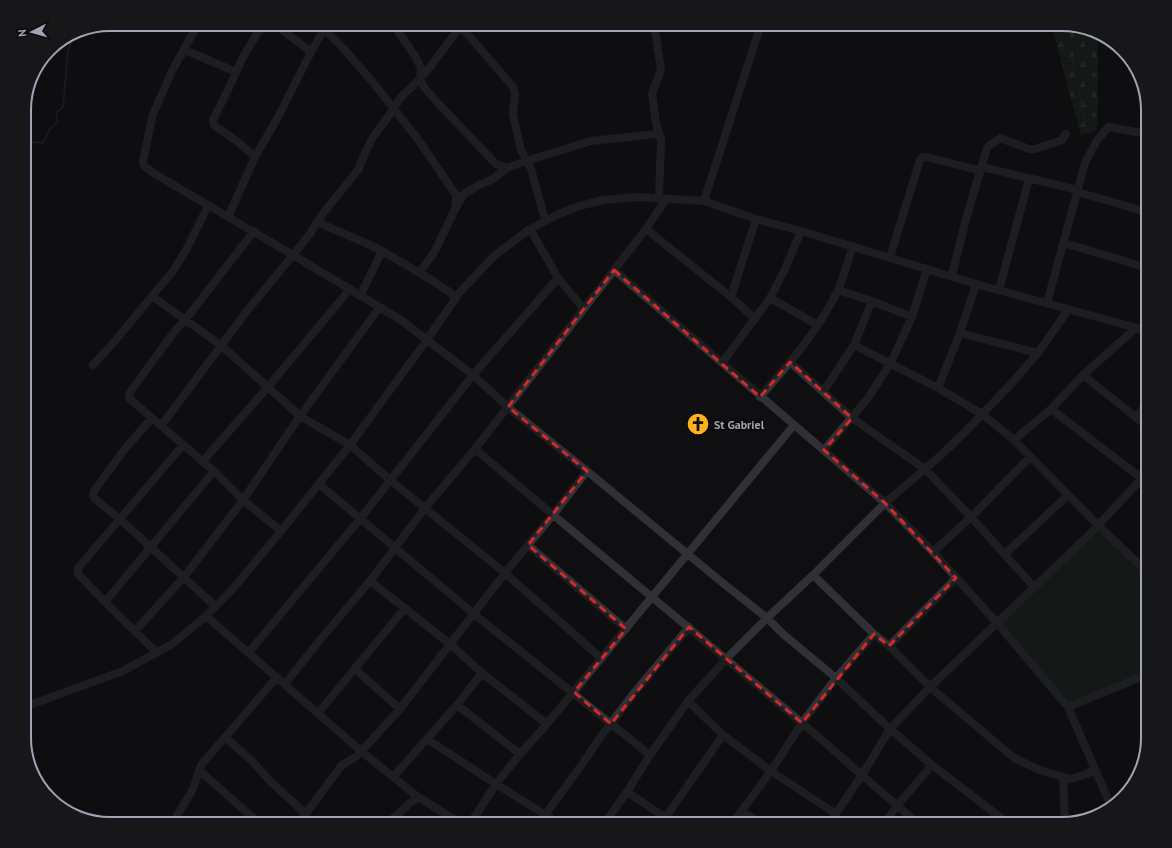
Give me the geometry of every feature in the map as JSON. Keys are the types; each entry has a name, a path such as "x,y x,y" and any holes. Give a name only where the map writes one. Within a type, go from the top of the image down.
{"street":[{"path":"194,31 172,71 153,114 143,161 144,166 208,206 254,231 401,320 426,341 473,375 508,407 767,618 782,634 836,678 890,729 1000,817"},
{"path":"255,157 238,142 214,125 213,120 243,57 259,31"},
{"path":"284,31 311,52"},
{"path":"228,217 255,157 324,31"},
{"path":"329,31 371,80 417,138 456,195 455,209"},
{"path":"397,31 415,56 421,68 420,79 424,87 496,164 507,168"},
{"path":"161,426 247,311 309,235 324,212 358,170 373,137 394,110 401,97 420,79 455,31"},
{"path":"464,31 513,87 515,93 513,114 521,150 530,170 545,220"},
{"path":"285,684 370,581 425,508 508,407 646,229 662,198 661,140 656,123 652,93 661,70 655,31"},
{"path":"704,201 759,31"},
{"path":"184,50 236,72"},
{"path":"1047,303 1085,164 1096,142 1108,127 1141,133"},
{"path":"419,273 435,251 455,209 464,194 493,179 507,168 591,141 659,133"},
{"path":"952,276 966,219 989,145 1000,138 1029,149 1035,149 1062,140 1066,134"},
{"path":"890,257 920,160 923,157 1029,179 1077,191 1141,211"},
{"path":"999,290 1029,179"},
{"path":"31,704 123,671 172,644 206,616 230,592 350,445 460,292 494,256 530,229 545,220 579,206 603,200 637,197 704,201 756,219 853,246 976,284 1141,329"},
{"path":"93,365 173,271 186,250 208,206"},
{"path":"731,297 756,219"},
{"path":"317,222 360,240 382,252 450,293 455,300"},
{"path":"530,229 558,278 584,309"},
{"path":"646,229 731,297 755,319"},
{"path":"254,231 186,319 174,332 130,392 129,397 214,471 243,500 281,531"},
{"path":"722,363 770,298 785,269 801,231"},
{"path":"1064,243 1141,266"},
{"path":"760,396 790,362 818,325 838,290 853,246"},
{"path":"360,296 382,252"},
{"path":"824,450 868,398 890,364 912,317 928,269"},
{"path":"614,270 885,503 933,552 998,623 1068,707 1109,802"},
{"path":"248,652 360,519 473,375 558,278"},
{"path":"938,388 960,333 976,284"},
{"path":"202,462 268,387 350,289"},
{"path":"838,290 872,301 912,317"},
{"path":"152,296 222,346 300,416 350,445 390,480 504,573 601,658"},
{"path":"770,298 818,325"},
{"path":"823,392 854,345 872,301"},
{"path":"135,631 184,577 243,500 300,416 379,308"},
{"path":"609,817 627,792 650,754 688,701 726,659 885,503 966,431 1038,353 1068,310"},
{"path":"1014,440 1051,409 1084,375 1136,328"},
{"path":"960,333 1038,353"},
{"path":"854,345 938,388 982,414 1014,440 1098,526 1141,566"},
{"path":"790,362 852,418 925,469 971,517 1034,587"},
{"path":"1084,375 1141,422"},
{"path":"1051,409 1136,474 1141,476"},
{"path":"1136,418 1141,410"},
{"path":"152,418 124,450 94,491 93,495 95,499 215,606"},
{"path":"475,817 496,784 520,754 548,724 794,425"},
{"path":"157,653 78,574 78,568 183,444"},
{"path":"475,448 553,515 689,627 910,817"},
{"path":"933,552 971,517 1030,457"},
{"path":"105,602 214,471"},
{"path":"304,817 342,765 351,758 357,756 400,709 504,573 553,515 587,471"},
{"path":"834,817 890,729 930,687 1098,526 1141,482"},
{"path":"319,484 474,614 574,692 611,724 650,754"},
{"path":"1005,554 1068,495"},
{"path":"528,545 626,629"},
{"path":"813,575 874,634 889,646 930,687 1014,758 1040,770 1070,779 1087,774 1095,769"},
{"path":"889,646 956,578"},
{"path":"370,581 450,644 482,673 548,724"},
{"path":"318,714 405,608"},
{"path":"206,616 361,752 418,797 451,817"},
{"path":"546,815 599,739 634,693 689,627"},
{"path":"737,817 771,771 802,723 836,678 874,634"},
{"path":"355,668 400,709"},
{"path":"393,777 457,705 482,673"},
{"path":"177,817 193,789 201,765 277,677"},
{"path":"1068,707 1141,677"},
{"path":"688,701 723,736 771,771 836,814"},
{"path":"457,705 520,754"},
{"path":"666,817 723,736"},
{"path":"225,737 251,760 270,781 306,814"},
{"path":"427,739 549,817"},
{"path":"889,817 932,764"},
{"path":"199,770 251,816"},
{"path":"1063,777 1066,817"},
{"path":"627,792 658,817"},
{"path":"395,817 418,797"},
{"path":"741,811 751,817"}],"highlighted area":[{"path":"614,270 760,397 790,362 852,418 824,450 885,503 956,578 889,646 874,634 802,723 689,627 611,724 574,692 626,629 528,545 587,471 508,407"}],"green space":[{"path":"1053,31 1073,32 1088,35 1098,40 1097,130 1081,136"},
{"path":"1098,524 1141,565 1141,678 1069,706 998,622"}],"waterway":[{"path":"1067,31 1078,50 1072,60 1087,130"},
{"path":"31,144 33,142 43,143 50,129 58,121 56,113 63,107 68,51 71,41"}],"place":[{"name":"St Gabriel","path":"698,424"}]}
